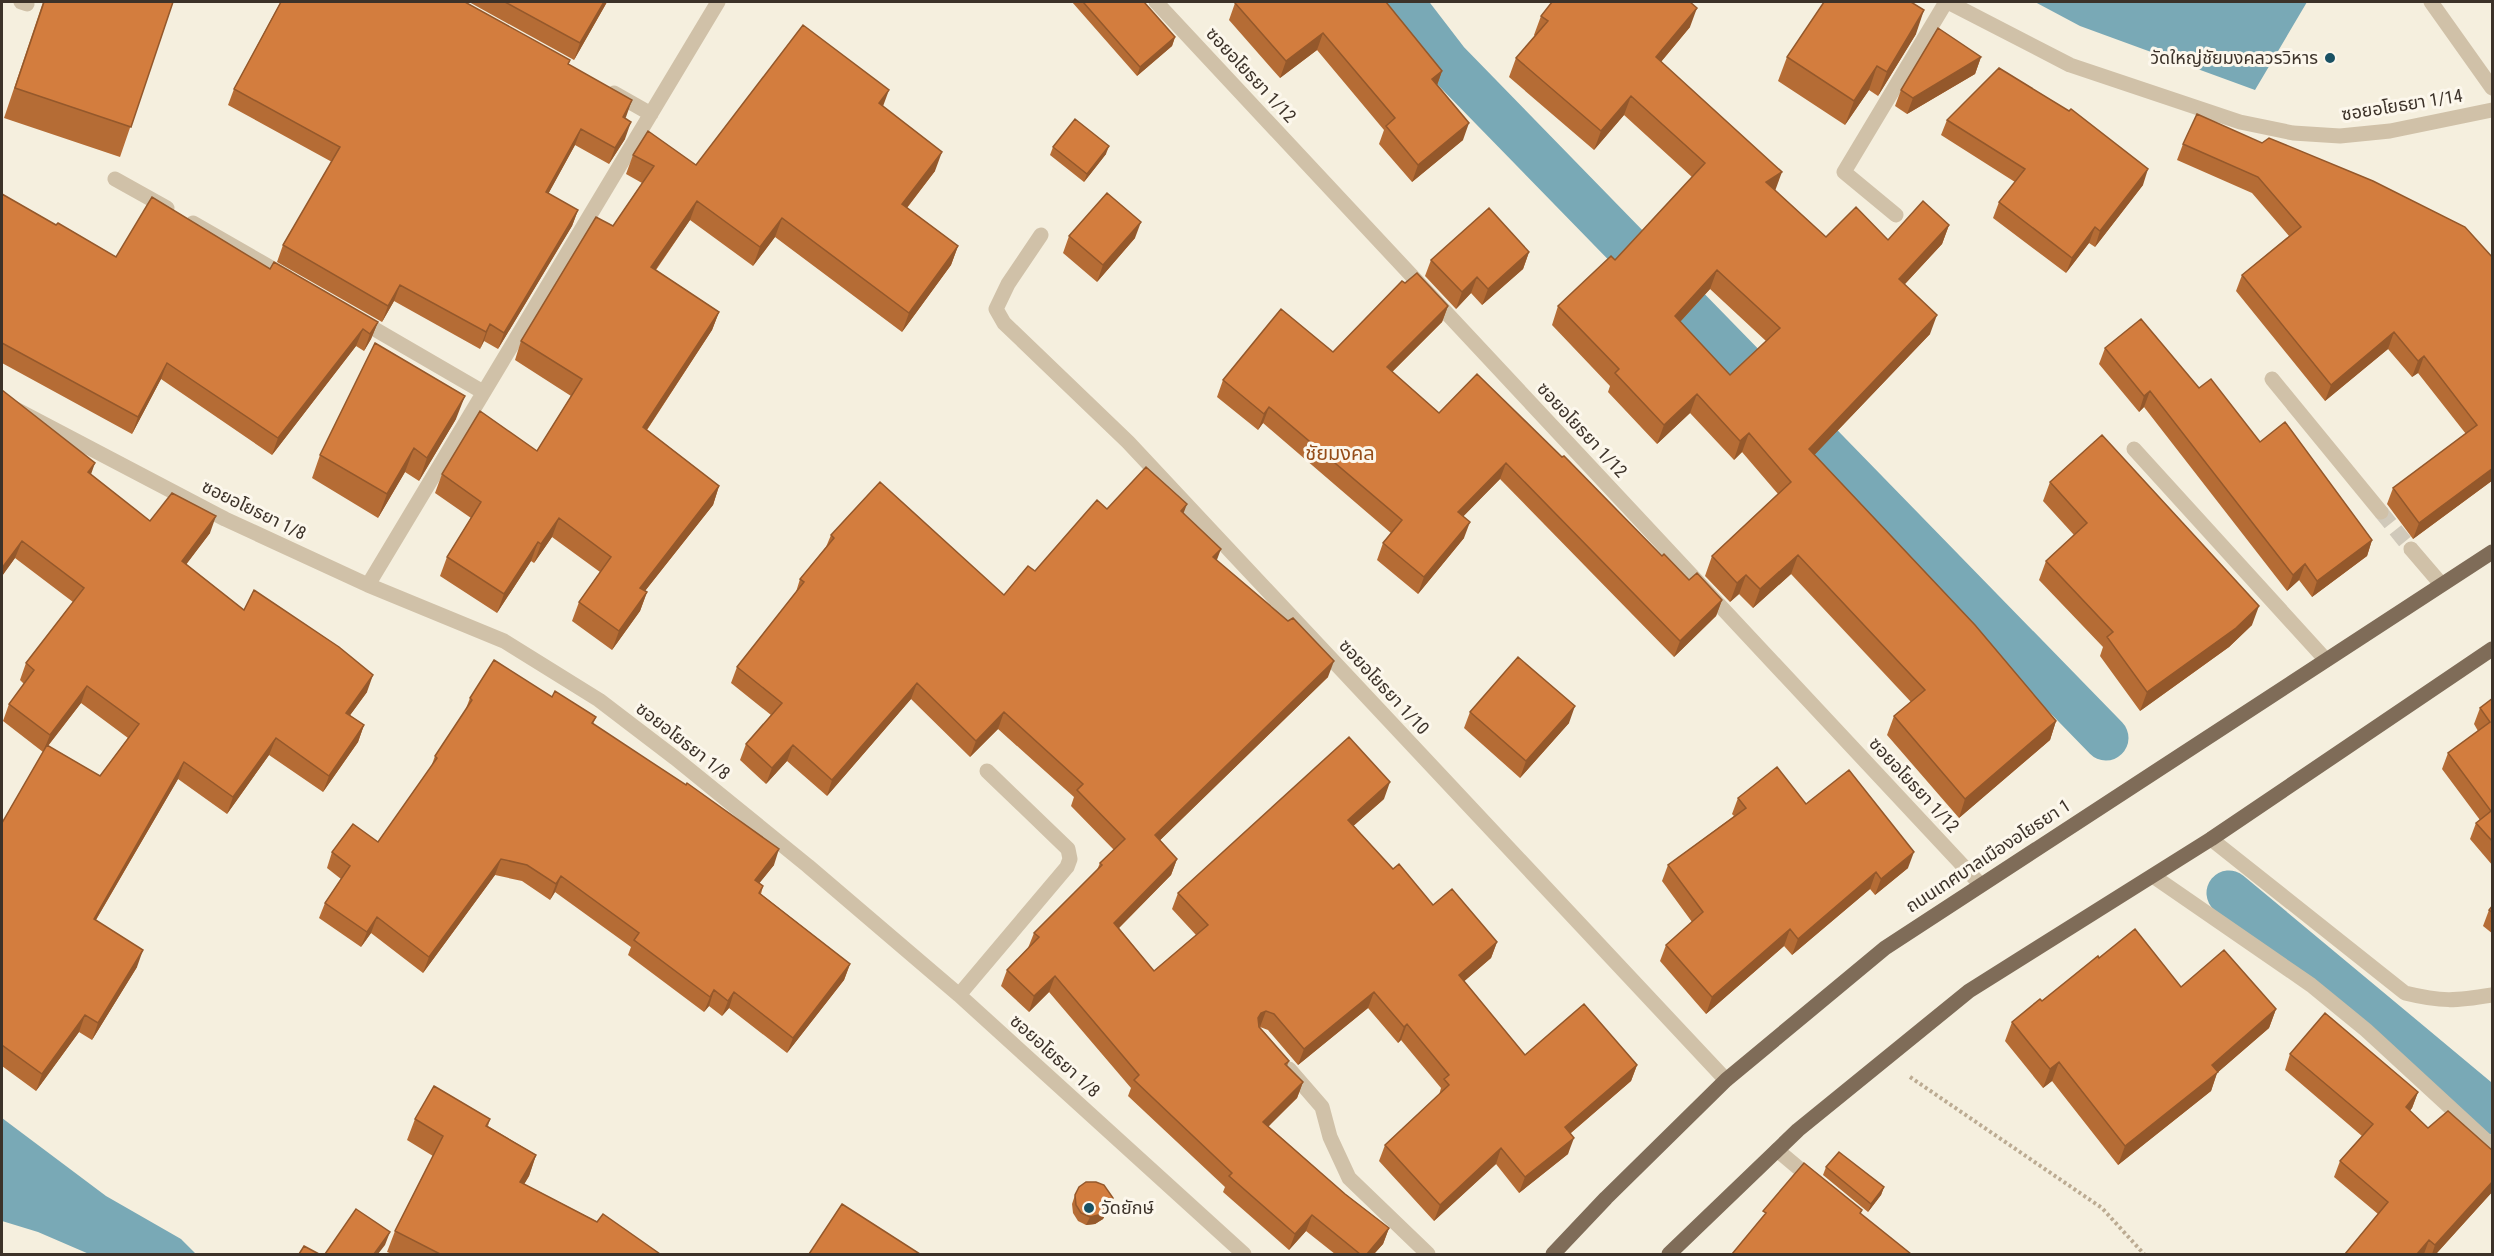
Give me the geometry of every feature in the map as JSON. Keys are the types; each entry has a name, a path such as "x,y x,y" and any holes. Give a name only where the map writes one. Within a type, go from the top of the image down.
{"main road":[{"name":"ถนนเทศบาลเมืองอโยธยา 1","path":"1553,1254 1606,1198 1726,1080 1885,948 2493,552"},
{"path":"1669,1254 1777,1150 1969,991 2211,839 2493,649"}],"street":[{"path":"368,585 718,2"},
{"name":"ซอยอโยธยา 1/12","path":"1156,2 1980,884"},
{"path":"1896,215 1844,172 1947,2"},
{"name":"ซอยอโยธยา 1/14","path":"1947,2 2070,65 2240,122 2293,133 2340,136 2390,131 2493,110"},
{"path":"2431,2 2493,88"},
{"path":"600,86 651,114"},
{"path":"115,179 303,287"},
{"name":"ซอยอโยธยา 1/10","path":"1041,235 1008,284 996,309 1004,323 1128,442 1726,1080"},
{"path":"343,310 483,392"},
{"path":"2272,379 2381,512"},
{"name":"ซอยอโยธยา 1/8","path":"2,402 225,519 368,585 504,641 599,700 675,758 808,866 959,995 1244,1254"},
{"path":"2134,449 2326,660"},
{"path":"2411,549 2441,584"},
{"path":"959,995 1067,867 1070,859 1068,849 987,771"},
{"path":"2211,839 2405,993 2436,1001 2493,996"},
{"path":"2152,876 2311,985 2366,1030 2493,1146"},
{"path":"1276,1054 1322,1107 1330,1137 1348,1178 1428,1254"},
{"path":"1777,1150 1829,1194"}],"path":[{"path":"1884,1060 2102,1208 2144,1254"}],"water":[{"path":"2035,2 2307,2 2255,90 2080,26"},
{"path":"2,1118 106,1196 181,1239 196,1254 89,1254 38,1232 2,1221"}],"building":[{"path":"44,2 173,2 131,127 15,88"},
{"path":"281,2 465,2 570,60 568,64 632,100 623,117 631,122 615,148 581,129 546,192 578,210 504,333 490,324 486,332 400,285 388,306 283,245 340,147 234,89"},
{"path":"505,2 604,2 580,43"},
{"path":"1083,2 1144,2 1175,37 1140,67"},
{"path":"1386,2 1442,71 1432,79 1469,123 1418,165 1386,126 1395,118 1323,33 1286,61 1235,3"},
{"path":"1552,2 1690,2 1697,8 1656,57 1782,172 1766,182 1826,237 1856,207 1888,240 1923,201 1949,225 1899,279 1937,315 1809,449 1975,625 2056,721 1965,799 1894,716 1925,690 1798,555 1760,589 1746,575 1737,583 1712,556 1791,482 1749,433 1740,441 1697,394 1664,425 1615,373 1619,369 1558,306 1611,256 1615,260 1705,163 1631,96 1601,131 1516,58 1548,21 1541,16","holes":["1717,270 1780,328 1730,375 1675,316"]},
{"path":"1824,2 1911,2 1924,10 1887,72 1877,66 1854,101 1787,57"},
{"path":"803,25 889,90 879,103 942,152 902,204 958,246 909,313 782,218 760,247 697,201 651,267 719,312 643,427 719,486 640,588 647,592 619,631 579,602 611,557 559,518 541,544 538,542 504,594 447,557 481,502 442,474 480,411 537,451 582,379 521,341 596,217 613,226 654,166 633,155 648,131 696,165"},
{"path":"1938,28 1981,57 1913,98 1901,90"},
{"path":"1999,68 2069,111 2071,109 2148,169 2100,231 2095,227 2072,258 1999,202 2025,169 1947,120"},
{"path":"2197,114 2262,143 2269,138 2373,181 2465,227 2493,258 2493,468 2419,523 2393,488 2477,425 2424,356 2418,361 2394,332 2331,385 2242,275 2301,227 2258,177 2183,144"},
{"path":"1075,119 1109,146 1087,174 1053,147"},
{"path":"1107,193 1141,222 1103,265 1069,236"},
{"path":"2,194 116,257 152,197 270,269 274,262 378,322 370,334 363,329 278,438 167,363 138,417 2,343"},
{"path":"1489,208 1529,252 1488,289 1477,277 1462,292 1431,260"},
{"path":"1417,273 1448,306 1387,367 1439,413 1477,374 1562,457 1564,456 1662,556 1664,554 1689,580 1697,573 1722,600 1680,641 1506,463 1458,512 1470,522 1424,577 1383,543 1402,520 1269,407 1264,414 1223,380 1281,309 1333,352 1402,281 1405,283"},
{"path":"2141,319 2199,388 2211,379 2260,442 2285,422 2372,540 2317,581 2305,564 2293,575 2150,391 2144,396 2105,348"},
{"path":"375,343 465,396 427,458 414,448 387,494 320,455"},
{"path":"2,390 95,463 88,472 150,521 172,493 216,516 182,561 244,610 254,590 339,647 373,675 346,713 364,725 329,776 276,738 233,797 184,762 94,919 143,950 98,1023 85,1015 42,1074 2,1045 2,823 47,745 100,776 139,724 87,686 50,735 9,704 34,670 26,663 84,588 22,541 2,568"},
{"path":"2102,435 2259,606 2236,628 2147,692 2107,637 2113,632 2046,561 2087,523 2050,482"},
{"path":"1146,467 1187,504 1181,511 1221,549 1213,557 1288,621 1293,618 1334,661 1155,835 1177,859 1114,923 1154,971 1208,925 1178,893 1349,737 1390,782 1348,820 1393,869 1399,864 1433,905 1452,889 1497,942 1459,975 1525,1055 1584,1004 1637,1065 1565,1127 1574,1138 1525,1177 1501,1148 1440,1205 1385,1145 1449,1085 1444,1079 1449,1075 1407,1024 1404,1027 1374,992 1304,1049 1274,1014 1266,1011 1261,1013 1258,1018 1259,1027 1289,1061 1285,1064 1303,1082 1263,1122 1345,1194 1389,1228 1367,1254 1360,1254 1312,1215 1295,1234 1229,1176 1232,1173 1134,1080 1139,1075 1055,976 1034,996 1007,970 1039,937 1034,933 1125,839 1077,790 1083,784 1004,712 976,741 917,683 832,780 793,745 772,768 746,744 782,703 737,667 804,582 800,579 834,538 831,535 880,482 1004,595 1028,566 1035,571 1097,500 1107,509"},
{"path":"1518,657 1575,706 1526,761 1470,712"},
{"path":"494,660 552,697 555,691 596,717 592,723 686,785 687,783 779,849 755,880 763,886 759,893 850,964 793,1038 734,992 728,1001 714,990 710,997 634,940 639,933 561,876 556,884 527,865 501,859 429,957 377,917 367,932 325,903 350,866 332,852 353,824 378,842 437,758 435,756 472,700 470,698"},
{"path":"2493,698 2493,842 2476,823 2491,811 2448,753 2490,722 2480,708"},
{"path":"1777,767 1806,804 1849,770 1914,852 1881,879 1876,872 1798,939 1790,929 1712,997 1666,945 1703,912 1668,865 1746,808 1738,798"},
{"path":"2135,929 2181,987 2224,950 2276,1009 2212,1065 2218,1072 2125,1146 2059,1062 2050,1069 2012,1022"},
{"path":"2325,1013 2418,1092 2406,1107 2428,1128 2448,1111 2493,1151 2493,1181 2435,1245 2429,1240 2417,1254 2345,1254 2388,1202 2340,1161 2373,1124 2290,1054"},
{"path":"434,1086 490,1119 486,1126 536,1155 520,1182 597,1222 603,1214 660,1254 440,1254 395,1231 443,1136 415,1119"},
{"path":"1839,1152 1884,1187 1871,1204 1826,1167"},
{"path":"1804,1163 1862,1210 1860,1213 1911,1254 1732,1254 1766,1213 1763,1211"},
{"path":"1086,1182 1104,1185 1113,1198 1106,1210 1090,1217 1081,1213 1076,1205 1075,1195 1079,1187"},
{"path":"842,1204 920,1254 809,1254"},
{"path":"356,1209 390,1232 374,1254 325,1254"},
{"path":"304,1246 319,1254 299,1254"}],"waterway":[{"path":"1401,2 1447,62 2106,738"},
{"path":"2229,893 2492,1112"}],"tunnel":[{"path":"2381,512 2411,549"}],"place":[{"name":"วัดใหญ่ชัยมงคลวรวิหาร","path":"2330,58"},
{"name":"วัดยักษ์","path":"1089,1208"}],"district":[{"name":"ชัยมงคล","path":"1340,453"}]}
